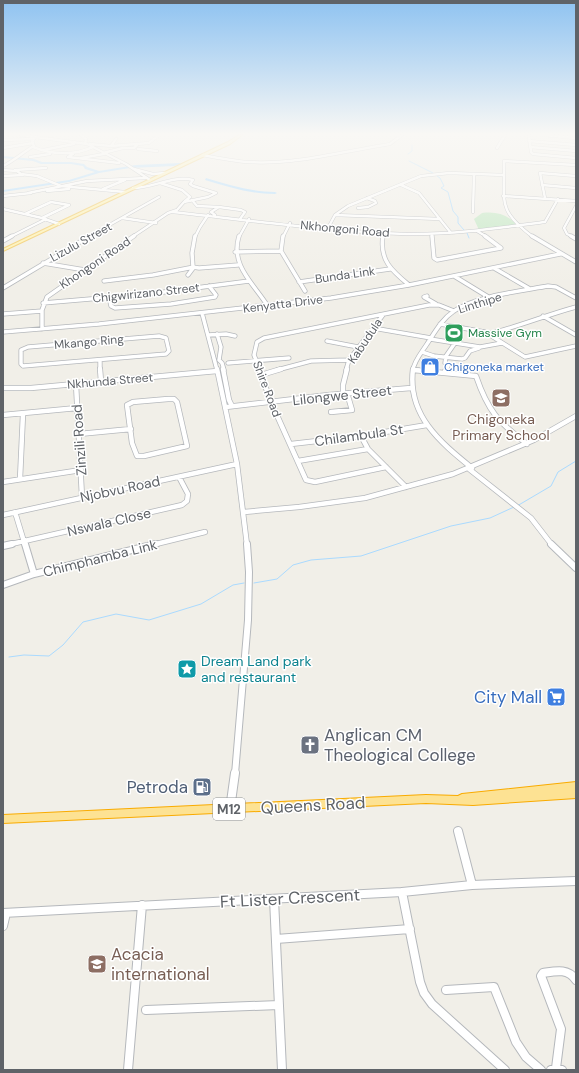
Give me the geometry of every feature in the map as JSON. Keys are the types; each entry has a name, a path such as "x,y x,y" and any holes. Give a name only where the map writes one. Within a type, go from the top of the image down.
{"highway":[{"name":"M12","path":"454,799 576,786"},
{"name":"M12","path":"454,799 473,801 576,794"},
{"name":"Queens Road","path":"3,819 426,799 454,799"}],"main road":[{"path":"3,250 139,185"}],"street":[{"path":"28,193 64,185"},
{"path":"81,188 91,185"},
{"path":"102,189 111,185"},
{"path":"133,188 145,188 153,185"},
{"path":"165,185 184,191 190,197 184,202"},
{"path":"184,202 210,196 215,192 192,185"},
{"path":"328,228 335,215 348,206 401,185"},
{"path":"401,185 417,192 440,218 450,233"},
{"path":"473,212 474,185"},
{"path":"504,185 503,196 507,211 519,226 550,248 576,262"},
{"path":"542,185 545,198"},
{"path":"543,185 576,188"},
{"path":"58,186 76,188"},
{"path":"3,196 76,188 125,192"},
{"path":"503,196 576,201"},
{"name":"Lizulu Street","path":"3,288 43,263 159,197"},
{"path":"358,208 364,208 376,203 375,201 367,198"},
{"name":"Nkhongoni Road","path":"172,212 384,233 432,234 477,231 545,222 558,199"},
{"path":"192,200 197,206 219,207 244,211 240,218"},
{"path":"3,240 69,205 51,202 25,214"},
{"name":"Khongoni Road","path":"43,303 51,293 177,210 184,202"},
{"path":"576,206 564,230 568,235 576,239"},
{"path":"216,216 211,212 219,207"},
{"path":"3,209 44,218 59,224"},
{"path":"188,275 194,267 192,254 193,240 200,226 208,215"},
{"path":"335,215 440,218"},
{"path":"571,216 576,217"},
{"path":"122,218 156,223"},
{"path":"249,219 239,233 235,252 238,264 267,305"},
{"path":"290,224 283,237 281,251 305,291"},
{"path":"432,234 434,258 437,260 498,249 501,247 477,231"},
{"path":"384,233 381,249 384,260 390,269 409,285"},
{"path":"235,252 281,251"},
{"name":"Kenyatta Drive","path":"3,332 202,313 337,297 409,285 560,254"},
{"path":"43,263 86,270"},
{"path":"104,280 153,275 194,267 238,264"},
{"path":"494,268 530,289"},
{"name":"Bunda Link","path":"299,282 390,269"},
{"path":"454,276 490,298"},
{"name":"Chigwirizano Street","path":"43,303 249,281"},
{"path":"109,297 111,306 115,308 171,304 215,298 216,295 209,286"},
{"name":"Linthipe","path":"576,298 552,286 530,289 490,298 454,311 440,324 422,352 413,370 411,388 420,414 427,425 444,444 470,468 531,518 541,529 554,548 576,568"},
{"path":"427,296 424,297 438,305"},
{"path":"42,329 43,303"},
{"name":"Shire Road","path":"386,467 313,482 306,480 271,402 256,361 254,355 257,342 261,339 431,304 454,311"},
{"path":"488,334 520,326 543,316 576,306"},
{"path":"3,314 42,311"},
{"path":"202,313 226,407 237,464 244,512 248,556 249,588 236,776 230,809"},
{"name":"Kabudula","path":"331,412 352,410 343,385 349,360 378,320 385,314"},
{"path":"543,316 576,335"},
{"path":"440,324 488,334 527,358 576,346"},
{"path":"373,328 486,347"},
{"path":"208,335 217,334 235,336"},
{"path":"217,334 220,341 222,354 219,360 222,363 229,400 232,406"},
{"name":"Mkango Ring","path":"161,336 166,338 169,351 164,354 100,360 23,366 21,364 21,350 28,347 161,336"},
{"path":"327,341 358,347"},
{"path":"445,372 448,366 445,363 446,358 455,343"},
{"path":"422,352 446,358 464,359 471,350 502,343"},
{"path":"228,363 289,358"},
{"name":"Mkango Ring","path":"100,360 101,381"},
{"path":"261,375 311,361 349,360"},
{"path":"413,370 476,376 488,408 499,422 527,444"},
{"name":"Nkhunda Street","path":"3,388 76,384 217,371"},
{"name":"Zinzili Road","path":"76,384 82,497"},
{"name":"Lilongwe Street","path":"226,407 345,393 411,388"},
{"path":"174,399 177,402 187,446 175,450 137,456 132,443 130,429 128,404 133,402 174,399"},
{"path":"3,415 77,408"},
{"path":"20,479 22,414"},
{"path":"244,512 299,507 365,498 406,487 470,468 527,444 576,416"},
{"name":"Chilambula St","path":"291,444 361,436 427,425"},
{"path":"79,434 130,429"},
{"path":"361,436 368,449 406,487"},
{"path":"298,461 368,449"},
{"name":"Njobvu Road","path":"3,515 237,464"},
{"path":"3,482 81,470"},
{"name":"Nswala Close","path":"3,546 182,505 187,501 188,497 179,477"},
{"name":"Chimphamba Link","path":"15,512 34,574 205,532"},
{"path":"3,585 34,574"},
{"path":"458,831 472,885"},
{"name":"Ft Lister Crescent","path":"4,913 402,892 472,885 576,881"},
{"path":"402,892 420,982 428,999 505,1070"},
{"path":"274,899 282,1070"},
{"path":"128,1070 142,905"},
{"path":"3,926 4,913"},
{"path":"276,939 410,929"},
{"path":"556,1069 561,1029 541,976 543,973 566,970 573,974 576,980"},
{"path":"446,990 489,986 495,988 513,1034 523,1052 528,1060 541,1070"},
{"path":"146,1010 279,1005"}],"green space":[{"path":"482,213 502,214 517,225 479,230 474,219"}],"waterway":[{"path":"3,191 42,185"},
{"path":"225,185 262,193 275,193"},
{"path":"444,185 441,188 448,192 453,211 458,217 458,223 464,230"},
{"path":"467,233 469,238"},
{"path":"517,506 551,486 558,472 576,461"},
{"path":"254,583 277,579 293,565 311,560 361,556 451,526 490,518 514,507"},
{"path":"9,657 24,655 49,656 63,645 83,622 116,614 149,620 201,604 233,585 244,583"}],"place":[{"name":"Massive Gym","path":"454,333"},
{"name":"Chigoneka market","path":"430,367"},
{"name":"Chigoneka Primary School","path":"501,398"},
{"name":"Dream Land park and restaurant","path":"187,669"},
{"name":"City Mall","path":"556,697"},
{"name":"Anglican CM Theological College","path":"310,745"},
{"name":"Petroda","path":"202,787"},
{"name":"Acacia international","path":"97,964"}]}
